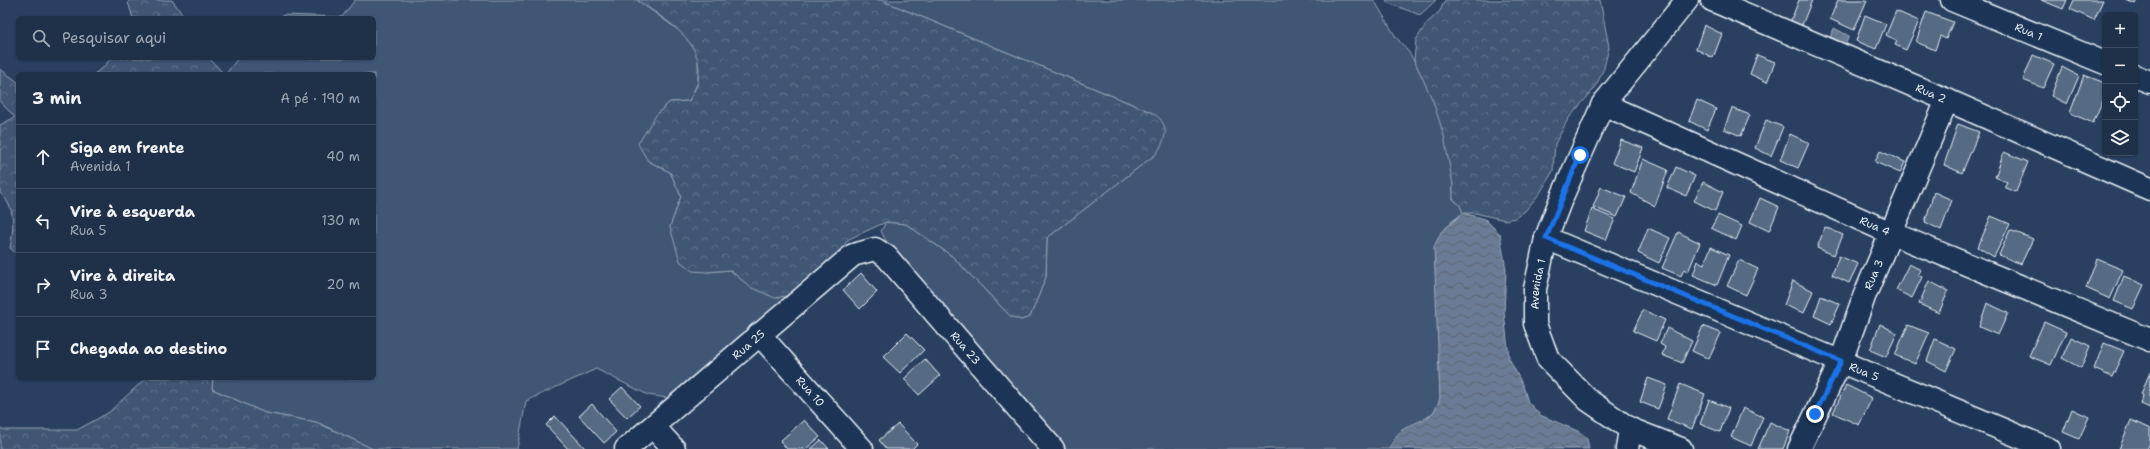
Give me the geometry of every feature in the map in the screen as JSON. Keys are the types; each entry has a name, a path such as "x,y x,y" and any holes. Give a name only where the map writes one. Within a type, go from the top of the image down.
{"street":[{"name":"Avenida 1","path":"1629,439 1548,359 1535,324 1535,289 1546,238 1564,191 1603,104 1688,0"},
{"name":"Rua 2","path":"1712,0 2150,188"},
{"name":"Rua 1","path":"1952,0 2102,62"},
{"path":"2138,77 2150,82"},
{"name":"Rua 3","path":"1799,449 1841,361 1890,232 1947,100"},
{"name":"Rua 4","path":"1603,104 1890,232 2150,340"},
{"name":"Rua 5","path":"1546,238 2049,449"},
{"name":"Rua 25","path":"626,449 654,427 759,334 853,255 875,249"},
{"name":"Rua 23","path":"875,249 886,256 1053,449"},
{"name":"Rua 10","path":"759,334 862,449"},
{"path":"654,427 674,449"},
{"path":"1629,439 1681,449"}],"green space":[{"path":"130,0 172,0 184,16 132,16 128,2"},
{"path":"355,0 637,0 685,35 698,55 698,82 689,101 670,102 656,115 648,161 670,172 681,196 670,227 707,272 730,270 750,287 796,294 674,399 648,395 596,369 526,401 517,449 373,449 316,422 265,413 212,389 213,380 376,380 376,72 228,72 236,60 376,60 376,16 343,16"},
{"path":"637,0 881,0 1151,112 1157,116 1164,126 1165,136 1156,154 1047,238 1046,277 1030,317 1021,320 1010,316 952,256 906,224 886,222 849,239 824,269 796,294 775,298 750,287 730,270 707,272 692,271 680,261 670,227 681,196 670,172 648,161 638,144 656,115 670,102 689,101 696,88 699,67 696,54 690,43 681,33 659,15"},
{"path":"881,0 1374,0 1396,37 1412,58 1430,93 1437,110 1451,163 1453,199 1460,205 1463,213 1451,222 1439,366 1440,398 1437,408 1424,421 1401,431 1389,449 1066,449 887,243 881,231 886,222 906,224 952,256 1010,316 1021,320 1030,317 1046,277 1047,238 1156,154 1151,112"},
{"path":"1386,0 1436,0 1420,15 1388,3"},
{"path":"1445,0 1600,0 1609,47 1604,68 1595,88 1568,119 1555,144 1553,171 1540,193 1525,211 1515,218 1505,220 1475,213 1463,213 1460,205 1453,199 1453,185 1444,136 1433,101 1414,60 1416,40 1426,24 1440,11"},
{"path":"283,15 312,16 282,16"},
{"path":"109,60 211,60 222,72 97,72 104,67"},
{"path":"0,69 16,81 16,253 10,248 13,226 11,211 9,205 0,193 0,125 15,117 0,102"},
{"path":"144,380 213,380 212,389 265,413 316,422 373,449 0,449 0,428 5,430 77,430 108,413"}],"water":[{"path":"1834,28 1849,36 1845,45 1830,38"},
{"path":"1463,213 1485,219 1500,234 1506,270 1504,312 1509,358 1523,386 1528,402 1540,415 1580,432 1587,438 1589,449 1389,449 1401,431 1424,419 1433,412 1440,398 1434,247 1441,232"}],"building":[{"path":"1799,0 1812,0 1800,30 1789,25"},
{"path":"1838,0 1867,0 1854,30 1830,19"},
{"path":"2041,0 2067,0 2063,9"},
{"path":"2074,0 2103,0 2094,20 2070,9"},
{"path":"2126,0 2137,0 2135,4"},
{"path":"1896,11 1919,21 1906,50 1895,45 1897,41 1886,35"},
{"path":"1926,12 1953,22 1946,39 1940,36 1935,50 1916,42"},
{"path":"1865,15 1886,24 1876,49 1856,41"},
{"path":"1704,25 1722,34 1713,58 1696,49"},
{"path":"1757,55 1775,62 1767,82 1750,74"},
{"path":"2033,55 2054,64 2043,88 2023,80"},
{"path":"2062,67 2079,76 2067,104 2051,96"},
{"path":"2084,75 2102,82 2102,102 2093,123 2070,113"},
{"path":"1697,100 1716,109 1707,130 1689,121"},
{"path":"1732,108 1750,115 1741,136 1724,129"},
{"path":"1766,120 1783,127 1771,156 1755,148"},
{"path":"1958,124 1979,132 1962,173 1944,165"},
{"path":"1790,134 1809,143 1798,168 1780,160"},
{"path":"1621,140 1643,148 1634,172 1612,163"},
{"path":"1880,151 1905,162 1900,173 1875,162"},
{"path":"2004,152 2028,162 2016,192 2004,187 2007,182 1995,177"},
{"path":"1643,159 1668,170 1655,206 1631,193"},
{"path":"1676,167 1695,176 1686,196 1667,188"},
{"path":"1703,182 1723,192 1715,211 1694,201"},
{"path":"1601,187 1626,197 1617,217 1593,207"},
{"path":"1934,192 1952,200 1941,230 1925,222"},
{"path":"1760,198 1779,207 1769,231 1750,222"},
{"path":"1592,209 1615,219 1606,240 1584,231"},
{"path":"1718,215 1742,226 1736,240 1711,228"},
{"path":"1991,216 2010,224 1994,257 1978,247"},
{"path":"1825,227 1843,235 1834,255 1817,248"},
{"path":"1648,228 1670,238 1659,263 1638,253"},
{"path":"2010,230 2033,239 2021,264 1999,255"},
{"path":"1678,232 1700,243 1688,272 1684,269 1681,276 1662,268"},
{"path":"1711,247 1729,255 1717,285 1693,275 1698,261 1704,264"},
{"path":"1839,256 1858,264 1849,283 1832,275"},
{"path":"2097,259 2123,270 2110,299 2086,288"},
{"path":"1739,260 1758,269 1746,295 1727,286"},
{"path":"1909,264 1921,270 1918,275 1922,277 1912,298 1896,290"},
{"path":"861,273 877,292 860,309 843,290"},
{"path":"2124,276 2144,285 2133,309 2114,301"},
{"path":"1793,281 1813,291 1804,313 1784,305"},
{"path":"1929,281 1948,291 1939,313 1919,304"},
{"path":"1821,296 1840,304 1831,324 1814,316"},
{"path":"1987,303 2008,313 1998,335 1979,327"},
{"path":"1643,310 1665,320 1656,341 1633,331"},
{"path":"2044,322 2066,332 2051,365 2029,356"},
{"path":"1880,324 1897,333 1886,357 1870,350"},
{"path":"1908,325 1929,333 1915,364 1895,355"},
{"path":"1703,326 1721,333 1709,359 1692,351"},
{"path":"1667,328 1692,341 1682,363 1662,355 1665,347 1660,344"},
{"path":"907,333 924,350 900,373 883,357"},
{"path":"2071,337 2090,346 2081,368 2062,358"},
{"path":"1935,339 1956,349 1946,371 1927,361"},
{"path":"2104,343 2124,351 2112,377 2094,369"},
{"path":"925,359 940,376 919,395 904,379"},
{"path":"2150,372 2150,408 2141,404 2143,395 2141,394"},
{"path":"1648,378 1667,385 1658,409 1640,402"},
{"path":"1680,384 1705,394 1692,429 1667,419"},
{"path":"1846,385 1872,398 1859,425 1833,413"},
{"path":"622,387 640,406 627,418 609,399"},
{"path":"1709,400 1729,408 1720,432 1700,424"},
{"path":"592,404 616,432 604,443 579,416"},
{"path":"1743,408 1763,417 1751,446 1731,437"},
{"path":"2072,409 2089,417 2079,439 2063,432"},
{"path":"555,416 585,448 584,449 568,449 546,425"},
{"path":"804,420 820,437 806,449 787,449 780,441"},
{"path":"2131,420 2150,429 2150,443 2147,449 2119,449"},
{"path":"1770,422 1790,431 1783,449 1758,449"},
{"path":"898,424 917,444 912,449 886,449 879,440"},
{"path":"821,440 829,449 811,449"}],"route":[{"path":"1580,155 1546,238 1841,361 1815,414"}]}
